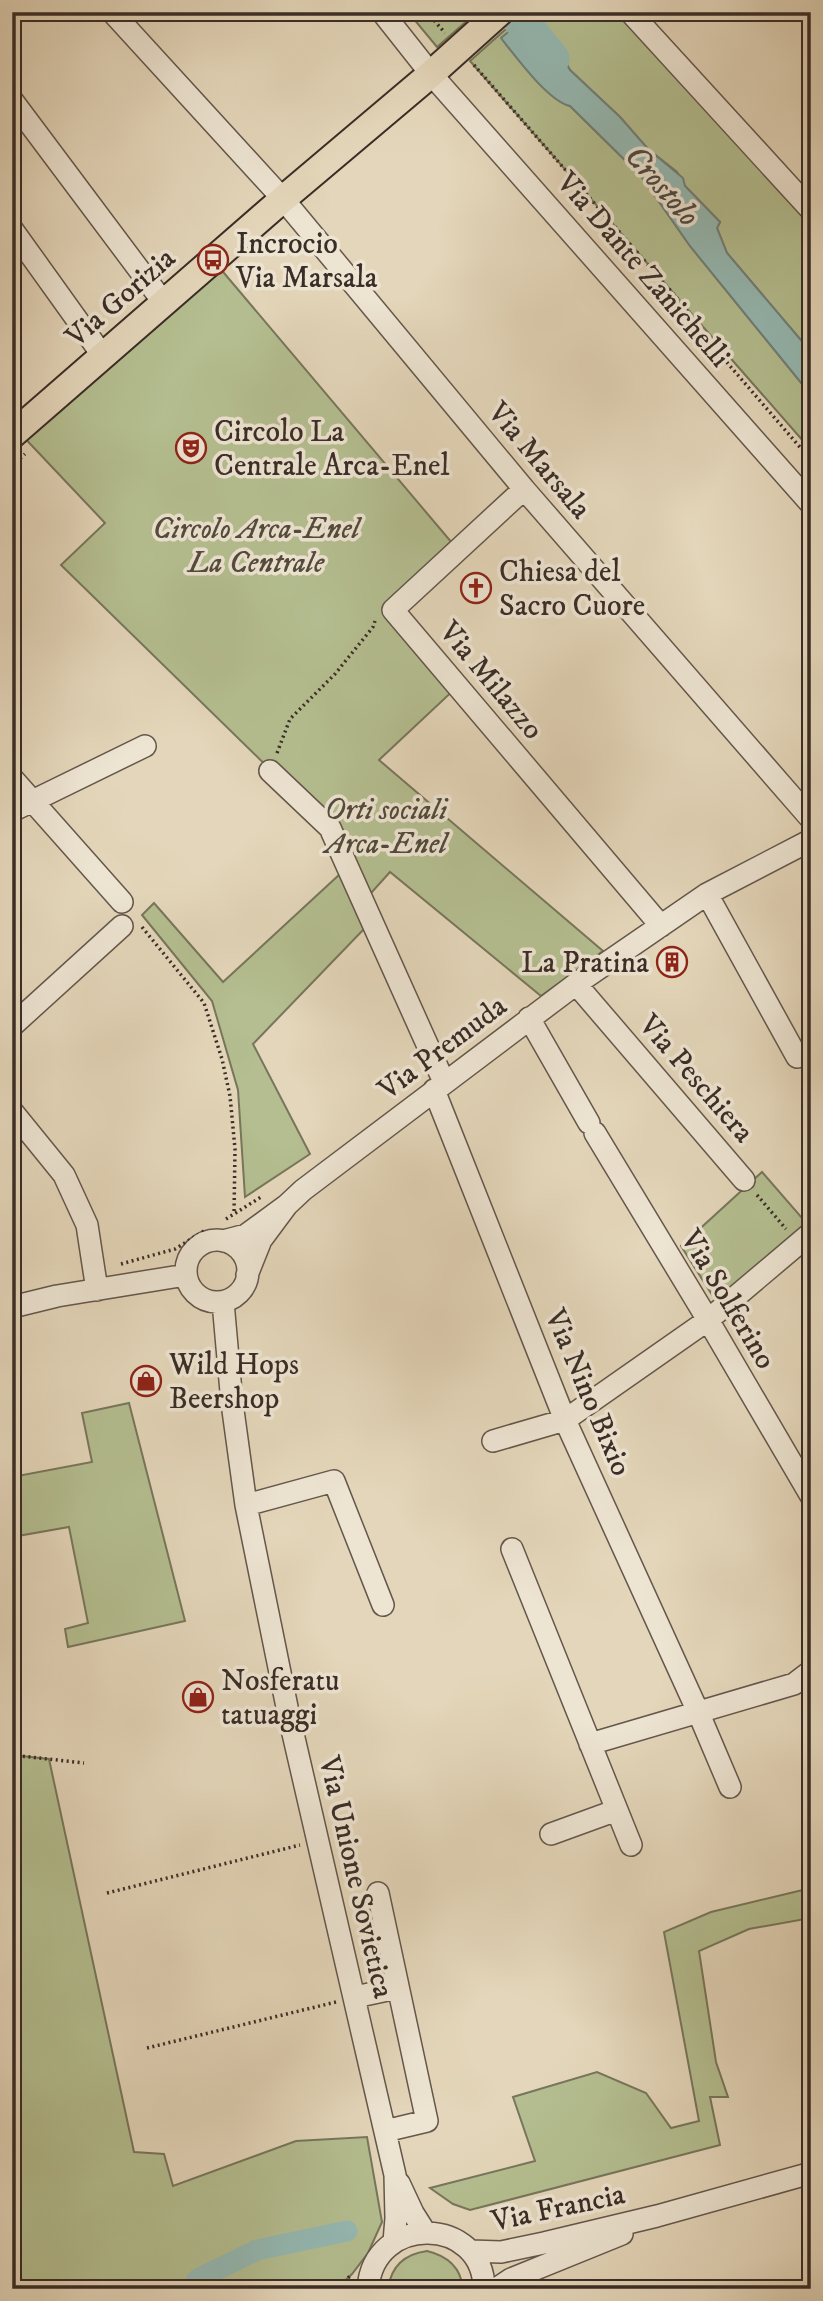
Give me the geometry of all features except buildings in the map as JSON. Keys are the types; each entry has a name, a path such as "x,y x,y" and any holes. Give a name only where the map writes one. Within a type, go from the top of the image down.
{"main road":[{"name":"Via Gorizia","path":"12,435 500,12"}],"street":[{"name":"Via Marsala","path":"112,12 283,199 524,489 811,819"},
{"name":"Via Dante Zanichelli","path":"382,12 431,74 811,504"},
{"path":"630,12 811,210"},
{"path":"12,100 164,303"},
{"path":"12,229 103,356"},
{"name":"Via Milazzo","path":"524,489 393,610 661,926"},
{"path":"12,811 145,747"},
{"name":"Via Nino Bixio","path":"270,771 330,828 439,1086 565,1420 730,1787"},
{"path":"12,778 122,902"},
{"name":"Via Premuda","path":"186,1275 190,1257 195,1250 212,1241 246,1235 576,984 707,894 811,840"},
{"path":"707,894 797,1057"},
{"path":"12,1026 122,926"},
{"name":"Via Peschiera","path":"576,984 744,1180"},
{"name":"Via Solferino","path":"529,1018 811,1496"},
{"path":"12,1111 64,1175 87,1224 97,1290"},
{"name":"Via Premuda","path":"223,1302 239,1292 245,1284 261,1240 287,1205"},
{"path":"223,1241 238,1249 244,1256 247,1275"},
{"path":"493,1441 565,1420 708,1320 807,1245"},
{"path":"12,1307 57,1296 186,1275 189,1285 203,1299 223,1302"},
{"name":"Via Unione Sovietica","path":"223,1302 232,1403 246,1506 288,1712 395,2175 394,2242"},
{"path":"246,1506 334,1481 383,1605"},
{"path":"513,1549 631,1845"},
{"path":"590,1744 794,1684 811,1671"},
{"path":"551,1834 617,1810"},
{"path":"378,1893 427,2121 385,2131"},
{"path":"355,1997 397,1988"},
{"name":"Via Francia","path":"470,2251 501,2252 657,2216 811,2173"},
{"name":"Via Unione Sovietica","path":"395,2175 425,2232"},
{"name":"Via Francia","path":"496,2289 511,2279 617,2237 657,2216"},
{"path":"362,2282 382,2251 409,2235 425,2232"},
{"name":"Via Francia","path":"425,2232 450,2237 470,2251 479,2265 484,2289"}],"path":[{"path":"427,12 683,306 693,323 811,460"},
{"path":"270,771 290,719 335,674 373,627 377,616"},
{"path":"122,902 204,1003 222,1059 230,1096 235,1149 234,1214"},
{"path":"744,1180 807,1245"},
{"path":"12,1755 84,1763"},
{"path":"107,1893 319,1841"},
{"path":"147,2048 355,1997"},
{"path":"336,2289 362,2282"}],"green space":[{"path":"408,12 477,12 437,47"},
{"path":"525,12 532,12 502,39 552,96 570,106 641,176 690,246 811,395 811,450 470,61"},
{"path":"537,12 630,12 811,210 811,352 727,253 717,228 720,222 685,186 677,172 648,149 620,117 570,70 563,58 542,36"},
{"name":"Circolo Arca-Enel La Centrale","path":"213,260 458,550 393,610 458,686 379,760 603,951 541,996 390,872 363,902 330,828 61,565 105,523 18,431"},
{"path":"340,874 364,929 253,1044 310,1154 245,1197 238,1090 212,1001 142,915 154,903 223,982"},
{"path":"762,1172 809,1226 716,1301 681,1246"},
{"path":"129,1403 185,1621 68,1647 65,1629 88,1623 69,1527 12,1537 12,1477 92,1462 82,1413"},
{"path":"12,1755 49,1759 134,2152 164,2154 173,2186 296,2141 367,2137 382,2222 368,2253 336,2289 12,2289"},
{"path":"811,1888 811,1918 749,1929 699,1951 716,2062 728,2097 710,2097 720,2145 470,2210 453,2204 430,2188 535,2161 513,2097 597,2072 646,2093 671,2128 699,2121 664,1932 711,1912"},
{"path":"427,2251 447,2259 452,2264 459,2274 463,2289 388,2289 392,2274 400,2262"}],"water":[{"path":"532,12 537,12 542,36 563,58 570,70 620,117 648,149 683,178 685,186 720,222 717,228 727,253 811,352 811,395 690,246 641,176 570,106 542,87 501,38"}],"waterway":[{"name":"Crostolo","path":"514,12 552,59"},
{"path":"191,2289 198,2279 257,2250 347,2231"}],"place":[{"name":"Incrocio Via Marsala","path":"213,260"},
{"name":"Circolo La Centrale Arca-Enel","path":"191,448"},
{"name":"Chiesa del Sacro Cuore","path":"476,588"},
{"name":"La Pratina","path":"672,962"},
{"name":"Wild Hops Beershop","path":"146,1381"},
{"name":"Nosferatu tatuaggi","path":"198,1697"}],"park label":[{"name":"Orti sociali Arca-Enel","path":"386,826"}]}
